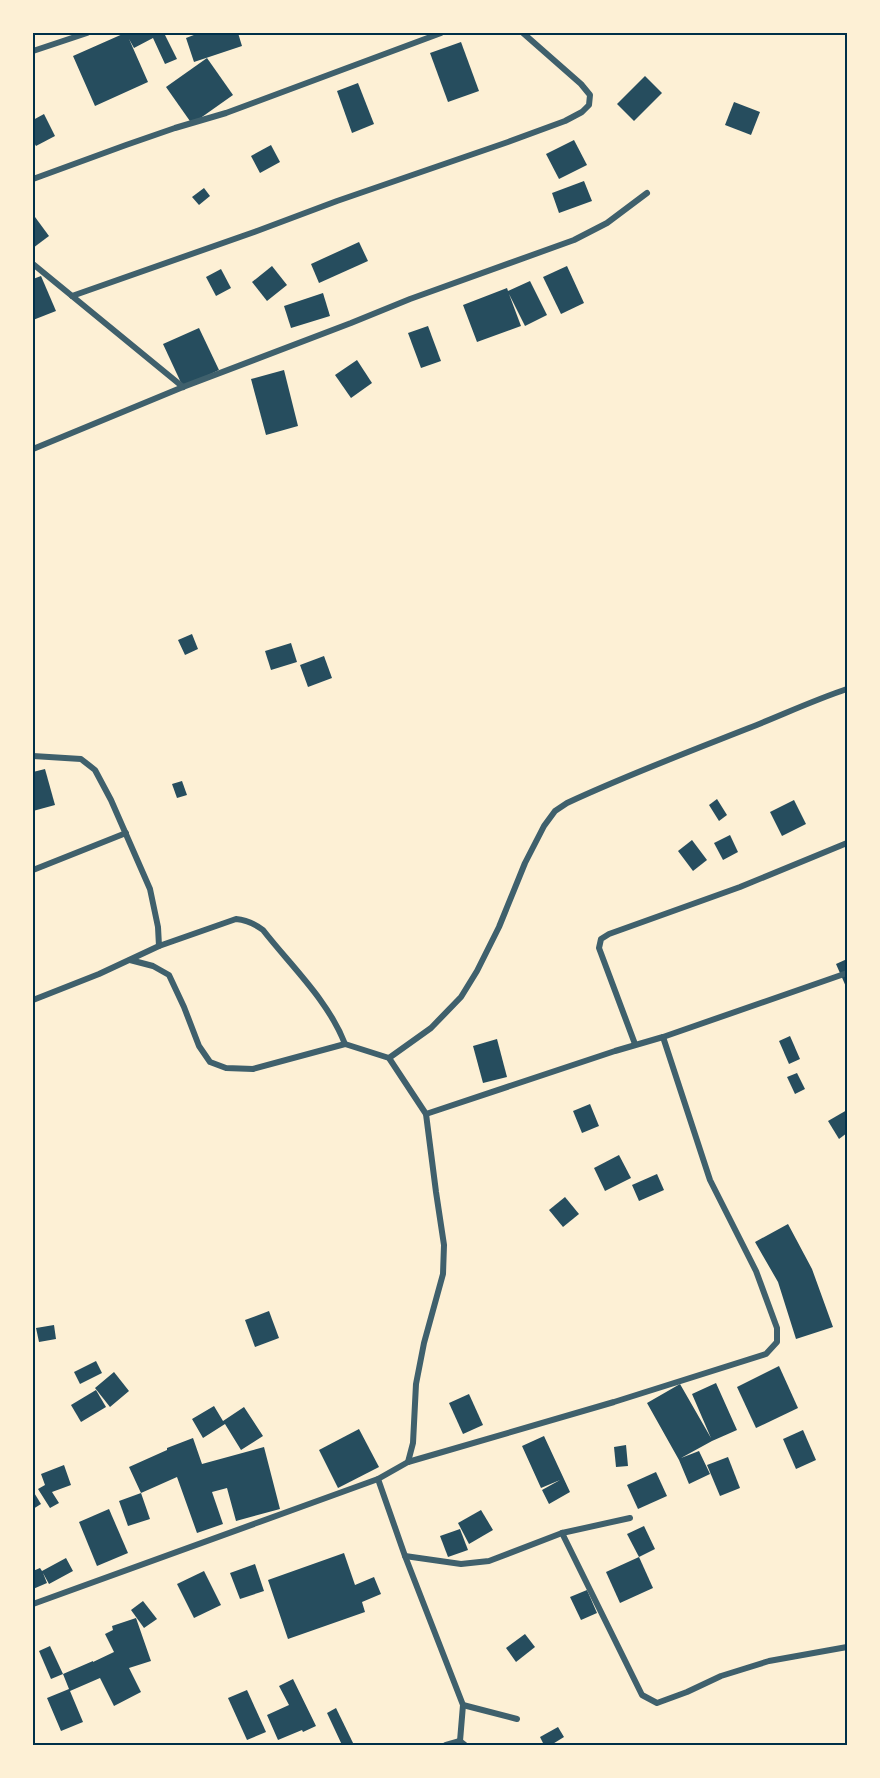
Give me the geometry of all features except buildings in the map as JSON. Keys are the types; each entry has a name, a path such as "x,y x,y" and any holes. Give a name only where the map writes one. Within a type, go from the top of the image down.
{"street":[{"path":"33,51 87,33"},
{"path":"33,179 136,141 226,114 441,33"},
{"path":"72,296 508,142 565,121 582,112 589,105 590,95 581,84 523,33"},
{"path":"33,449 183,387 410,299 574,240 607,223 647,193"},
{"path":"33,264 183,387"},
{"path":"389,1058 431,1028 461,997 499,927 525,863 544,826 555,811 567,802 657,763 847,689"},
{"path":"33,756 81,759 95,770 150,889 158,927 159,946"},
{"path":"33,870 126,833"},
{"path":"635,1044 599,948 601,939 609,934 740,887 847,843"},
{"path":"33,1000 99,974 159,946 236,919 246,920 263,930 321,1000 337,1025 345,1044"},
{"path":"130,960 153,966 169,975 199,1046 210,1062 226,1068 253,1069 345,1044 389,1058 426,1114 444,1245 443,1274 424,1343 416,1384 413,1443 408,1462"},
{"path":"426,1114 635,1044 663,1037 847,973"},
{"path":"33,1604 378,1479 408,1462 614,1402 766,1354 777,1342 777,1328 756,1271 710,1180 663,1037"},
{"path":"378,1479 405,1556 463,1705 463,1743 446,1745"},
{"path":"405,1556 461,1564 489,1561 562,1533 630,1518"},
{"path":"562,1533 642,1695 657,1703 721,1676 769,1662 847,1647"},
{"path":"463,1705 517,1719"}]}
